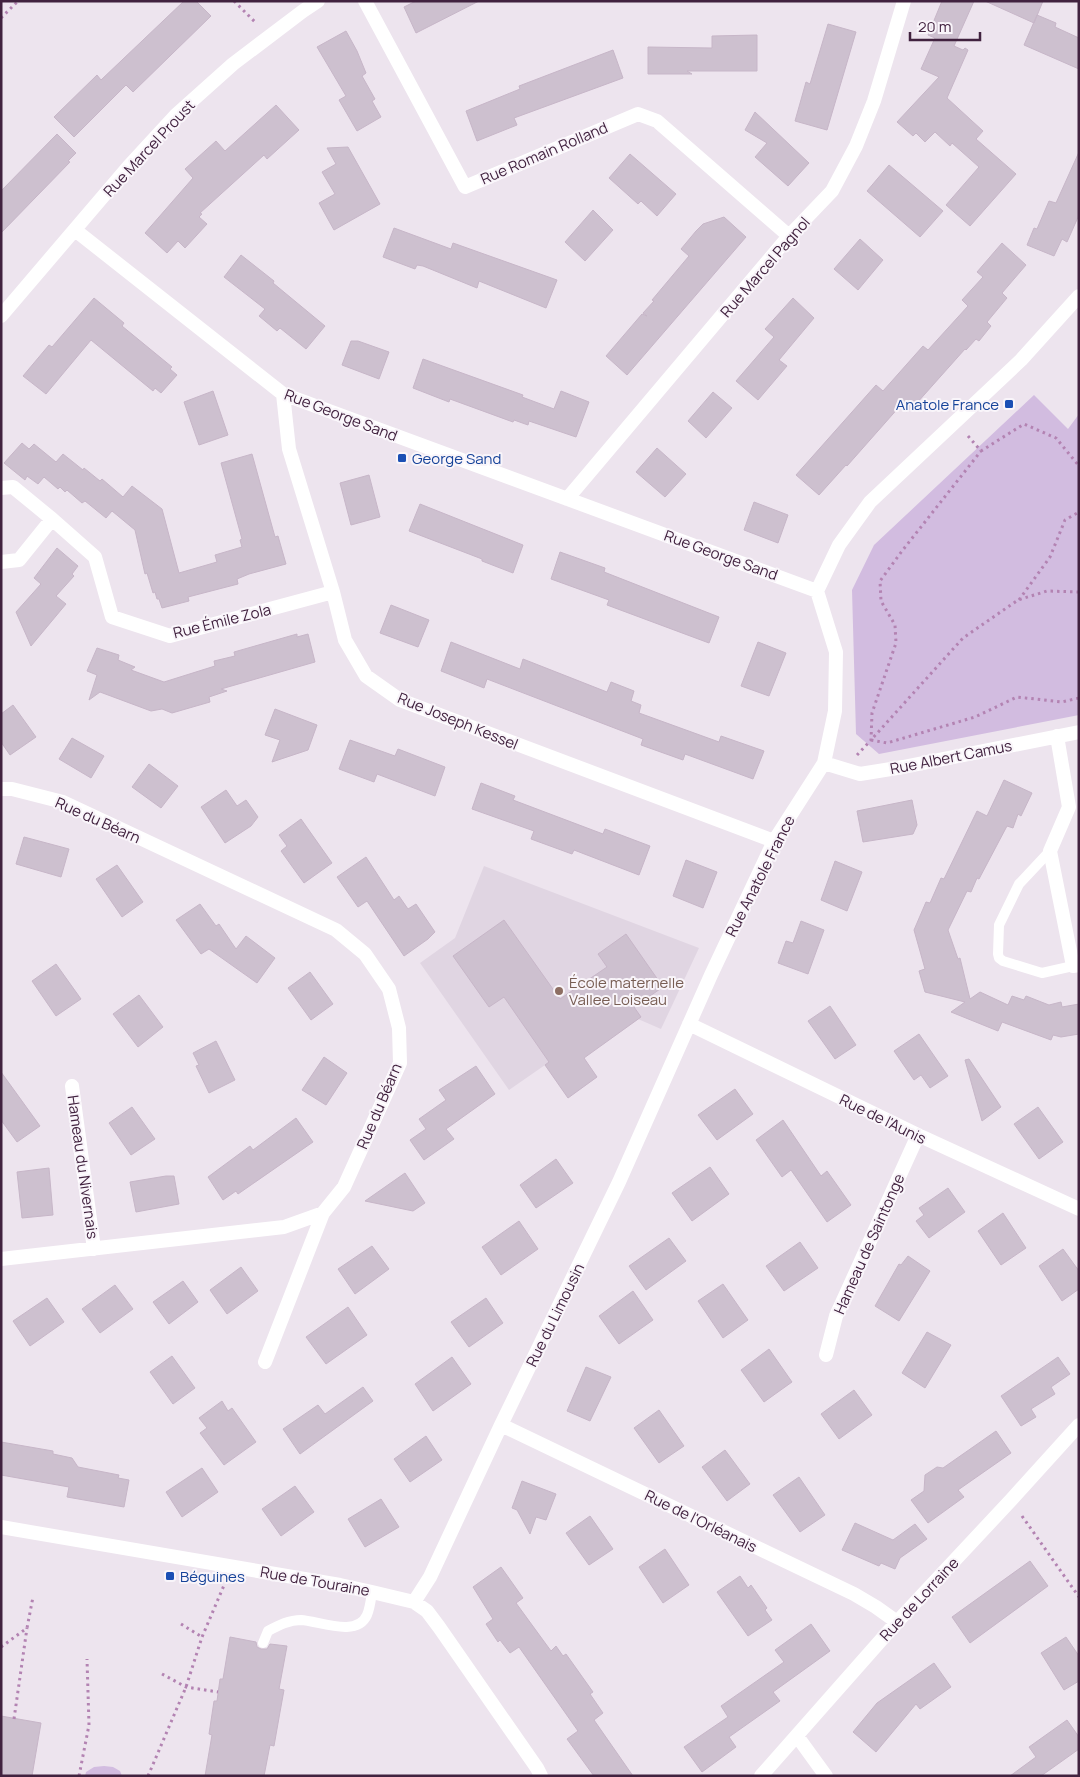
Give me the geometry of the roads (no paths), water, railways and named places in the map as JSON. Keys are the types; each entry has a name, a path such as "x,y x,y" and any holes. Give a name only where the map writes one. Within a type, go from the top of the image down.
{"street":[{"name":"Rue Marcel Proust","path":"1,316 176,115 233,64 318,1"},
{"name":"Rue Romain Rolland","path":"364,1 465,187 638,114 657,121 789,236"},
{"name":"Rue Marcel Pagnol","path":"567,499 789,236 832,191 856,146 874,101 904,1"},
{"name":"Rue George Sand","path":"75,230 283,394 817,591"},
{"path":"817,591 839,545 870,502 1021,360 1079,296"},
{"name":"Rue Joseph Kessel","path":"283,394 289,450 345,640 366,676 400,700 774,841"},
{"name":"Rue Émile Zola","path":"1,488 12,487 95,557 112,616 170,636 332,592"},
{"path":"1,562 19,560 52,520"},
{"name":"Rue Anatole France","path":"689,1024 774,841 824,763 835,711 836,652 817,591"},
{"name":"Rue Albert Camus","path":"824,763 860,774 903,768 1079,732"},
{"path":"1057,736 1069,807 1050,851 1076,966"},
{"name":"Rue du Béarn","path":"1,789 12,789 63,802 336,930 365,954 389,989 399,1028 400,1063 344,1187 323,1213"},
{"name":"Rue de l'Aunis","path":"689,1024 918,1136 1079,1210"},
{"name":"Rue du Limousin","path":"414,1602 430,1577 501,1425 619,1182 689,1024"},
{"name":"Hameau du Nivernais","path":"72,1086 94,1248"},
{"name":"Hameau de Saintonge","path":"826,1355 836,1316 918,1136"},
{"path":"1,1259 284,1228 323,1213"},
{"path":"265,1362 323,1213"},
{"name":"Rue de l'Orléanais","path":"501,1425 854,1594 897,1622"},
{"name":"Rue de Lorraine","path":"761,1776 897,1622 1079,1425"},
{"name":"Rue de Touraine","path":"1,1527 340,1585 414,1602 427,1611 439,1627 538,1768 541,1776"},
{"path":"798,1736 826,1776"}],"lane":[{"path":"1050,851 1019,884 999,925 998,954 999,958 1003,960 1042,972 1076,966"},
{"path":"263,1643 268,1630 288,1621 302,1620 342,1627 357,1626 367,1616 372,1592"}],"place":[{"name":"Anatole France","path":"1009,404"},
{"name":"George Sand","path":"402,458"},
{"name":"École maternelle Vallee Loiseau","path":"559,991"},
{"name":"Béguines","path":"170,1576"}]}
